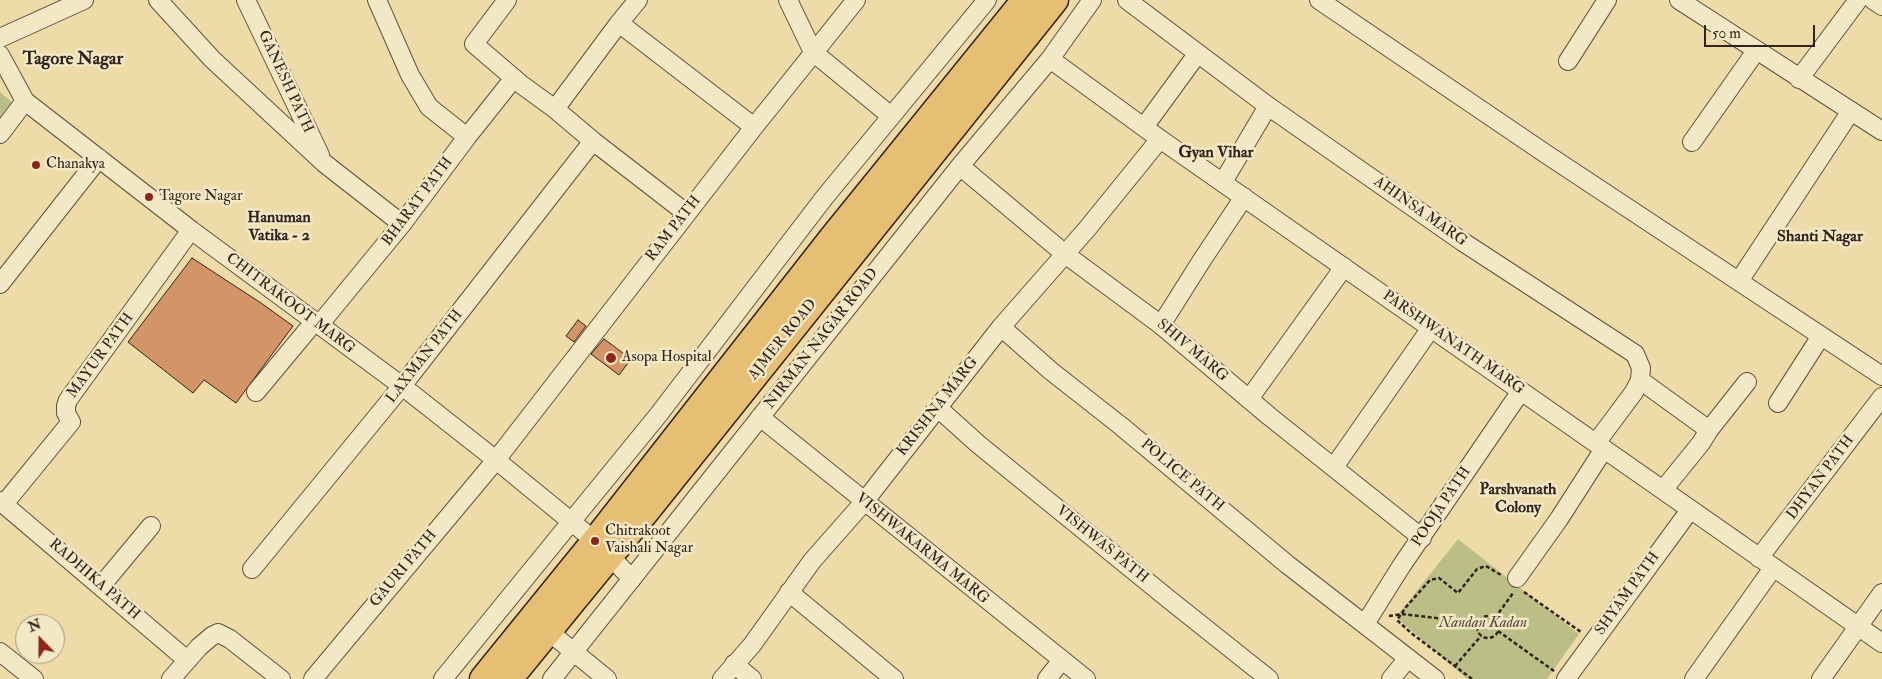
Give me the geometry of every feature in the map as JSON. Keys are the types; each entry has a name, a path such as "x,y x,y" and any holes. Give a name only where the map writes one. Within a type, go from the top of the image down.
{"highway":[{"name":"AJMER ROAD","path":"509,679 548,631 602,548 834,237 1025,0"},
{"name":"AJMER ROAD","path":"483,679 602,548 1055,0"}],"street":[{"path":"0,38 84,0"},
{"path":"158,0 212,59 324,163 402,224"},
{"name":"GANESH PATH","path":"246,0 324,163"},
{"path":"378,0 410,76 428,107 467,137"},
{"path":"507,0 474,44 593,141 686,213"},
{"path":"555,109 638,0"},
{"path":"788,0 813,52 891,116"},
{"name":"RAM PATH","path":"496,460 754,126 856,0"},
{"path":"443,679 659,414 824,198 987,0"},
{"name":"NIRMAN NAGAR ROAD","path":"552,679 960,166 1050,59 1092,0"},
{"name":"AHINSA MARG","path":"1127,0 1268,106 1463,242 1634,354 1641,368 1640,380"},
{"path":"1319,0 1546,154 1882,376"},
{"path":"1568,61 1607,0"},
{"path":"1678,0 1882,131"},
{"path":"1800,79 1858,0"},
{"path":"1873,0 1882,6"},
{"path":"619,23 754,126"},
{"path":"1692,142 1756,51"},
{"path":"1144,127 1198,53"},
{"name":"CHITRAKOOT MARG","path":"0,55 25,101 191,230 402,386 496,460 602,548 632,579"},
{"name":"PARSHWANATH MARG","path":"1050,59 1160,139 1882,643"},
{"name":"BHARAT PATH","path":"256,392 402,224 514,78"},
{"path":"0,134 25,101"},
{"path":"1223,182 1268,106"},
{"path":"1738,281 1851,111"},
{"name":"KRISHNA MARG","path":"722,679 752,645 812,561 864,502 1001,327 1065,254 1160,139"},
{"name":"LAXMAN PATH","path":"252,569 402,386 593,141"},
{"path":"0,284 99,158"},
{"name":"SHIV MARG","path":"960,166 1065,254 1162,325 1422,538"},
{"path":"1162,325 1244,197"},
{"name":"MAYUR PATH","path":"2,502 71,422 66,413 68,400 191,230"},
{"path":"1250,399 1344,267"},
{"name":"POLICE PATH","path":"1001,327 1051,371 1121,426 1288,565 1435,679"},
{"path":"1334,467 1431,328"},
{"path":"1778,403 1821,336"},
{"path":"1510,577 1559,519 1640,380 1709,430"},
{"path":"1663,490 1746,382"},
{"name":"POOJA PATH","path":"1365,624 1402,565 1521,391"},
{"name":"DHYAN PATH","path":"1759,558 1882,397"},
{"name":"VISHWAS PATH","path":"938,408 978,444 1269,679"},
{"name":"VISHWAKARMA MARG","path":"760,417 1086,679"},
{"name":"GAURI PATH","path":"313,679 496,460"},
{"name":"RADHIKA PATH","path":"2,502 187,660"},
{"name":"SHYAM PATH","path":"1566,675 1690,510"},
{"path":"102,586 151,526"},
{"path":"1694,679 1773,568"},
{"path":"789,592 894,679"},
{"path":"1821,679 1882,593"},
{"path":"548,631 607,679"},
{"path":"171,679 199,647 218,633 230,639 282,679"},
{"path":"0,652 34,679"},
{"path":"1391,679 1408,658"},
{"path":"1047,679 1062,660"},
{"path":"734,664 752,679"}],"path":[{"path":"1472,679 1411,633 1397,620 1430,580 1439,578 1458,593 1477,569 1486,566 1510,577"},
{"path":"1495,618 1517,587 1584,634"},
{"path":"1402,614 1477,623"},
{"path":"1484,616 1495,618 1499,624 1498,632 1490,638 1481,636 1477,630 1477,623 1484,616"},
{"path":"1498,632 1554,672 1566,675"},
{"path":"1455,666 1481,636"}],"green space":[{"path":"0,92 15,105 0,121"},
{"name":"Nandan Kadan","path":"1458,539 1579,634 1547,679 1467,679 1396,617"}],"building":[{"path":"192,258 293,326 236,403 204,380 193,393 128,342"},
{"path":"578,320 586,326 574,342 566,336"},
{"path":"604,339 631,359 619,375 591,354"}],"place":[{"name":"Chanakya","path":"36,165"},
{"name":"Tagore Nagar","path":"149,197"},
{"name":"Asopa Hospital","path":"611,358"},
{"name":"Chitrakoot Vaishali Nagar","path":"595,541"}],"district":[{"name":"Tagore Nagar","path":"73,60"},
{"name":"Gyan Vihar","path":"1216,154"},
{"name":"Hanuman Vatika - 2","path":"279,228"},
{"name":"Shanti Nagar","path":"1820,238"},
{"name":"Parshvanath Colony","path":"1518,500"}]}
